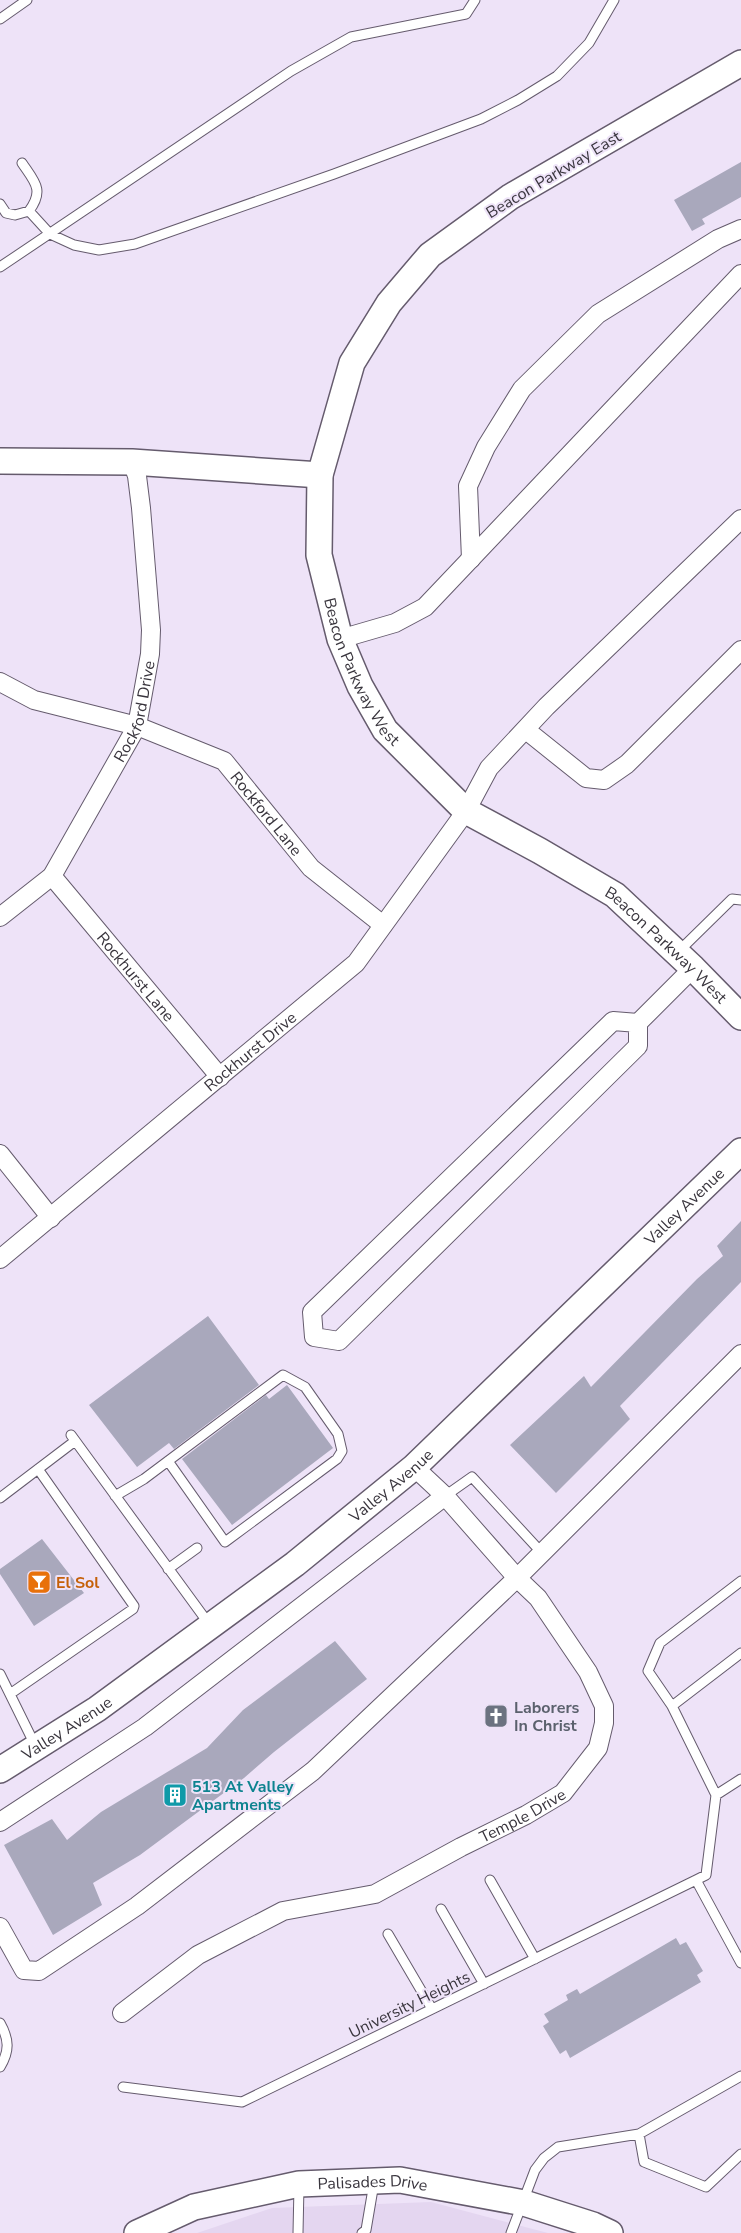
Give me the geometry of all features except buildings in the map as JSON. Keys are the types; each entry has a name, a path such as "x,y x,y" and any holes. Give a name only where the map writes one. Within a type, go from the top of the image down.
{"street":[{"name":"Beacon Parkway East","path":"320,475 352,363 389,303 430,256 510,197 741,63"},
{"path":"470,559 468,486 486,447 522,389 598,314 718,239 741,229"},
{"path":"340,640 395,623 425,607 741,274"},
{"path":"0,461 132,462 320,475"},
{"name":"Rockford Drive","path":"0,917 52,876 137,726 150,654 151,630 141,508 137,476 132,462"},
{"name":"Beacon Parkway West","path":"320,475 319,554 340,640 360,686 385,730 466,811 615,895 685,960 741,1017"},
{"name":"Rockhurst Drive","path":"0,1259 356,963 466,811 489,768 546,707 741,518"},
{"path":"526,730 586,778 604,780 627,764 741,650"},
{"name":"Rockford Lane","path":"0,682 34,700 137,726 224,761 311,868 383,925"},
{"name":"Rockhurst Lane","path":"52,876 220,1077"},
{"path":"638,1022 613,1021 484,1144 312,1312 314,1337 339,1341 638,1046 638,1022 685,960"},
{"name":"Valley Avenue","path":"0,1770 98,1709 295,1564 414,1467 741,1150"},
{"path":"0,1154 51,1218"},
{"path":"0,1927 24,1970 39,1972 129,1911 313,1771 517,1578 741,1354"},
{"name":"Temple Drive","path":"122,2013 198,1955 283,1911 375,1894 461,1847 526,1815 564,1793 598,1748 604,1723 604,1706 599,1692 582,1663 538,1598 517,1578 445,1496 414,1467"},
{"path":"0,1822 144,1727 445,1496"},
{"name":"Palisades Drive","path":"137,2233 194,2207 300,2184 400,2180 524,2203 576,2223 610,2233"}],"lane":[{"path":"0,19 27,0"},
{"path":"0,267 291,71 350,37 466,14 475,0"},
{"path":"29,210 50,234 74,246 99,250 135,244 334,174 481,118 518,100 557,76 588,43 614,0"},
{"path":"0,204 6,213 15,215 29,210 36,201 38,191 22,163"},
{"path":"685,960 732,899 741,900"},
{"path":"115,1496 144,1479 168,1461 283,1375 305,1387 338,1434 342,1450 337,1459 225,1542 168,1461"},
{"path":"0,1498 38,1470 73,1438 210,1626"},
{"path":"10,1694 133,1609 134,1606 38,1470"},
{"path":"445,1496 472,1477 542,1553"},
{"path":"168,1569 197,1548"},
{"path":"741,1581 660,1643 648,1671 672,1706 716,1795 706,1875 696,1880 737,1946 741,1963"},
{"path":"672,1706 741,1653"},
{"path":"0,1674 36,1748"},
{"path":"716,1795 741,1779"},
{"path":"490,1880 535,1959"},
{"name":"University Heights","path":"123,2086 242,2102 696,1880"},
{"path":"441,1909 484,1984"},
{"path":"388,1934 432,2009"},
{"path":"0,2023 8,2037 7,2055 0,2067"},
{"path":"511,2233 536,2170 544,2158 558,2147 639,2134 741,2076"},
{"path":"639,2134 644,2162 706,2187 741,2154"},
{"path":"362,2233 366,2230 374,2181"},
{"path":"298,2233 300,2184"}],"shaded area":[{"path":"431,2202 548,2233 197,2233 272,2208"}],"place":[{"name":"El Sol","path":"39,1582"},
{"name":"Laborers In Christ","path":"496,1716"},
{"name":"513 At Valley Apartments","path":"175,1795"}]}
